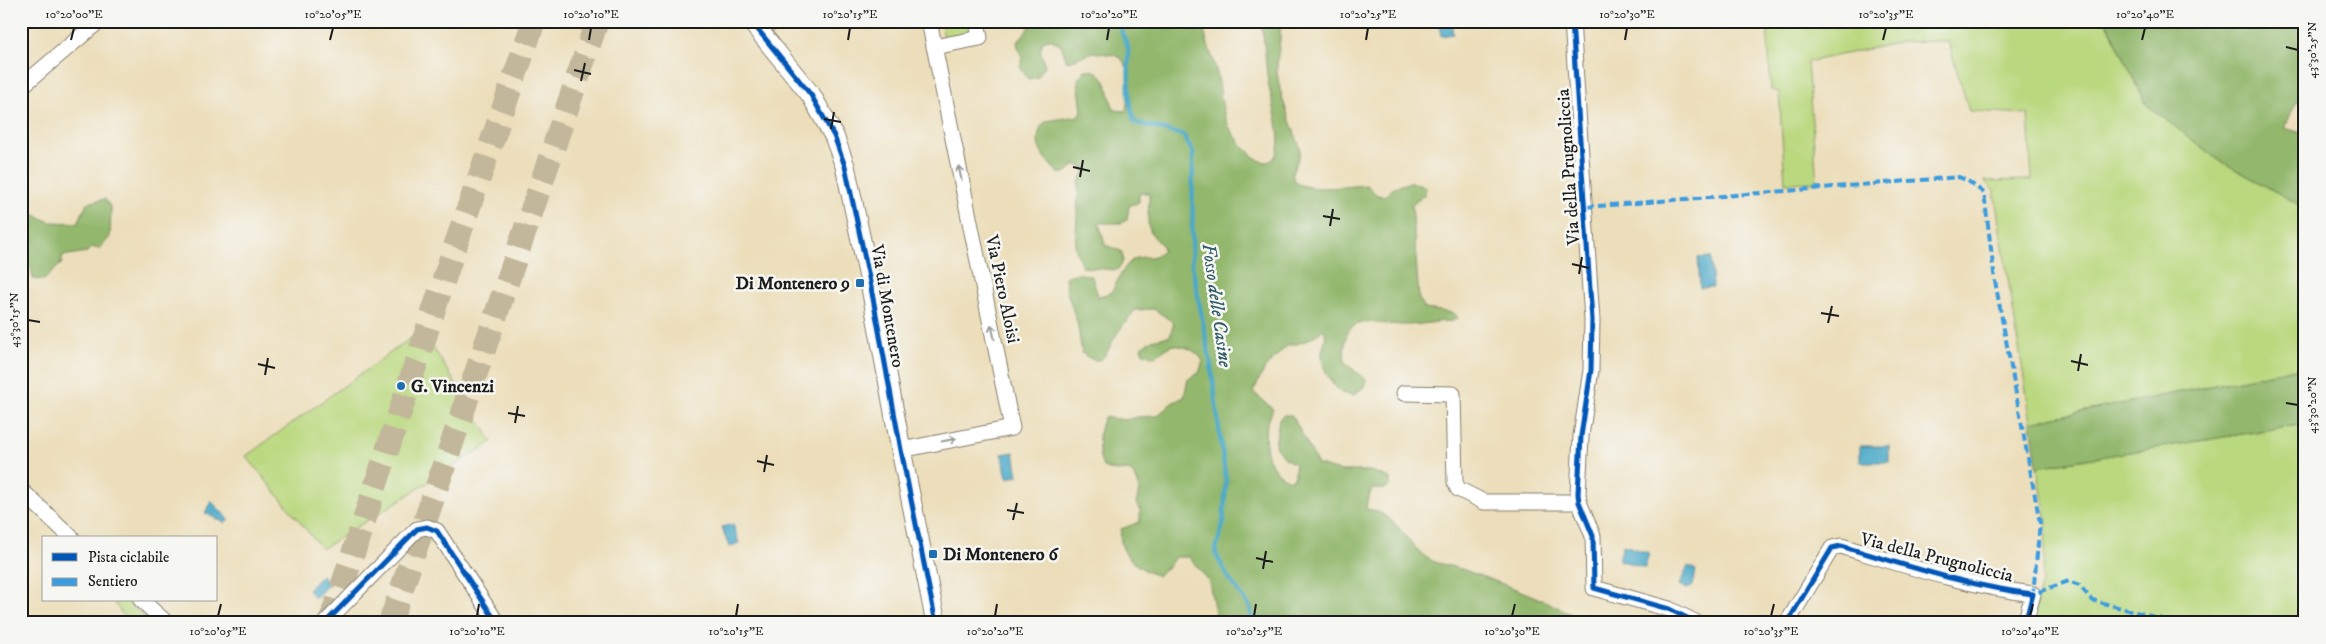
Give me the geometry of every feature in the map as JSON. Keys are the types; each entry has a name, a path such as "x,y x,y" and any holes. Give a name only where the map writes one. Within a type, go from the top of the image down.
{"street":[{"path":"21,87 99,21"},
{"path":"753,23 778,21"},
{"name":"Via Piero Aloisi","path":"901,450 1012,428 929,21"},
{"path":"934,47 980,38 977,21"},
{"name":"Via della Prugnoliccia","path":"1572,21 1592,320 1591,370 1581,436 1579,502 1593,536 1594,588 1669,609 1697,623"},
{"name":"Via di Montenero","path":"753,23 811,95 828,122 850,181 936,623"},
{"path":"1404,393 1453,394 1455,482 1458,489 1484,502 1579,502"},
{"path":"21,490 70,536"},
{"path":"325,623 416,529 427,527 436,531 497,623"},
{"name":"Via della Prugnoliccia","path":"1787,623 1832,548 1841,546 1924,572 2032,594 2025,623"},
{"path":"143,602 167,623"}],"green space":[{"path":"941,21 972,21 974,32 944,38"},
{"path":"1034,21 1202,21 1218,76 1227,122 1239,142 1253,156 1266,162 1272,160 1277,154 1279,134 1268,82 1261,21 1279,21 1278,82 1300,147 1300,154 1292,173 1294,180 1300,185 1315,188 1367,185 1377,195 1385,196 1393,189 1404,184 1415,183 1425,187 1425,194 1412,205 1419,299 1425,309 1454,313 1458,318 1453,321 1406,325 1360,323 1353,327 1347,334 1345,363 1366,380 1364,387 1354,395 1341,393 1330,380 1325,370 1322,359 1325,338 1324,329 1303,342 1288,345 1265,368 1253,392 1273,409 1265,436 1269,459 1277,472 1283,477 1290,480 1295,476 1295,464 1283,457 1275,446 1279,419 1284,415 1292,415 1318,465 1340,471 1370,471 1390,478 1390,485 1385,489 1372,489 1366,509 1376,511 1392,521 1419,552 1427,558 1528,594 1558,607 1586,623 1217,623 1209,581 1189,557 1175,557 1158,576 1143,569 1130,559 1122,546 1121,529 1140,522 1140,509 1136,504 1138,482 1129,470 1116,471 1103,467 1099,442 1100,429 1104,417 1125,420 1157,416 1172,403 1184,397 1188,379 1199,373 1203,361 1193,351 1176,345 1171,345 1155,357 1143,353 1141,347 1152,340 1170,336 1174,323 1154,309 1135,310 1118,332 1105,356 1102,358 1094,360 1082,353 1077,322 1067,292 1065,277 1082,274 1092,277 1098,296 1111,293 1125,268 1132,260 1141,257 1152,257 1163,251 1162,245 1155,239 1149,227 1149,193 1139,193 1139,202 1129,206 1127,220 1121,223 1099,223 1105,245 1121,251 1123,259 1119,268 1117,270 1082,267 1075,247 1079,182 1084,173 1083,167 1075,165 1065,173 1058,173 1039,148 1038,136 1041,127 1046,122 1078,116 1082,111 1078,79 1085,70 1093,70 1103,78 1114,110 1126,111 1130,81 1128,69 1121,58 1093,52 1067,62 1061,45 1050,39 1044,40 1040,49 1045,66 1038,77 1028,79 1020,67 1022,59 1017,43"},
{"path":"1767,21 2106,21 2147,105 2217,159 2305,208 2305,367 2031,422 1994,191 1984,181 2032,180 2028,114 1969,111 1948,41 1902,42 1807,62 1817,182 1785,183 1779,92 1771,90"},
{"path":"2106,21 2305,21 2305,59 2297,69 2301,94 2284,128 2305,134 2305,208 2217,159 2147,105"},
{"path":"105,199 111,208 110,237 99,249 91,247 87,252 62,256 62,263 44,280 33,279 31,267 21,260 21,220 35,215 50,222 78,223 87,203"},
{"name":"G. Vincenzi","path":"422,330 492,442 322,549 246,456"},
{"path":"2305,367 2305,424 2037,467 2031,422"},
{"path":"2305,424 2305,623 2032,623 2042,581 2047,521 2037,467"},
{"path":"113,602 128,602 151,623 129,623"}],"water":[{"path":"1438,21 1451,21 1453,34 1441,36"},
{"path":"1711,257 1713,287 1700,288 1698,258"},
{"path":"1860,446 1889,446 1889,462 1860,462"},
{"path":"1014,452 1018,476 1007,478 1002,454"},
{"path":"211,501 229,519 225,523 205,513"},
{"path":"733,524 739,543 729,547 722,527"},
{"path":"1623,545 1649,553 1645,568 1619,560"},
{"path":"1688,566 1696,570 1693,586 1687,589 1679,585"},
{"path":"322,575 330,583 315,598 308,590"}],"waterway":[{"name":"Fosso delle Casine","path":"1117,21 1128,47 1129,98 1134,122 1183,135 1193,152 1192,264 1211,366 1226,482 1223,525 1215,552 1228,578 1250,607 1252,623"}],"tunnel":[{"path":"330,623 450,261 534,21"},
{"path":"390,623 597,21"}],"marked path":[{"path":"1586,207 1959,177 1968,181 1984,193 1995,281 2040,523 2033,594 2069,581 2079,585 2092,600 2176,623"}],"cycle path":[{"path":"751,21 811,95 834,136 845,166 870,282 936,623"},
{"path":"1572,21 1592,320 1591,370 1581,436 1578,494 1579,502 1593,536 1594,588 1669,609 1697,623"},
{"path":"325,623 417,529 427,527 437,531 497,623"},
{"path":"1787,623 1832,548 1841,546 1960,580 2033,594 2025,623"}],"place":[{"name":"Di Montenero 9","path":"860,283"},
{"name":"G. Vincenzi","path":"401,386"},
{"name":"Di Montenero 6","path":"933,554"}]}
